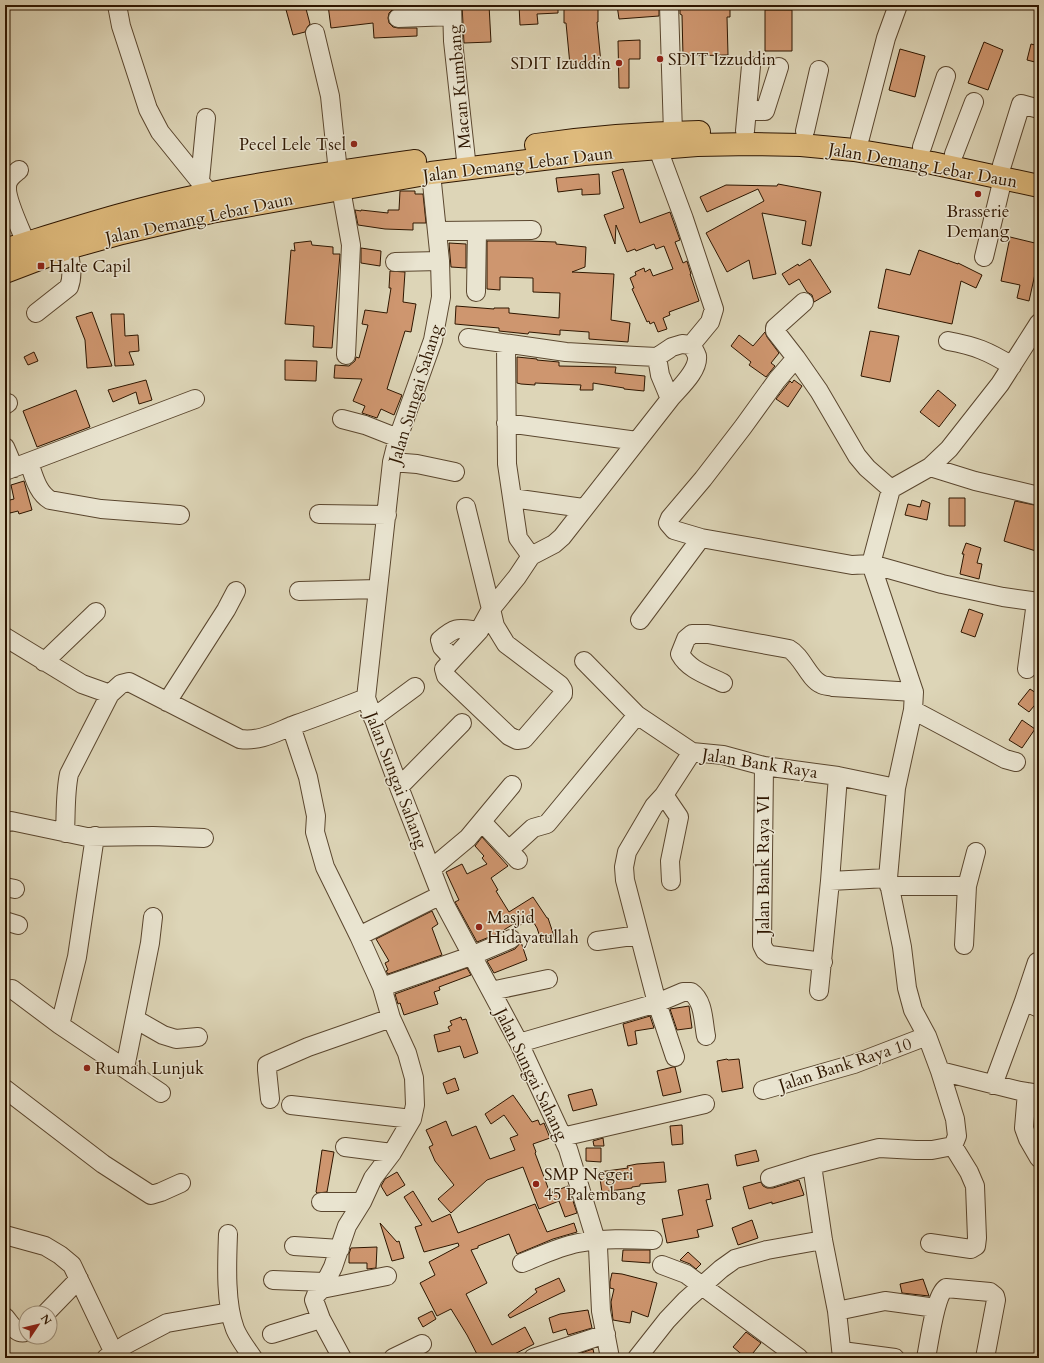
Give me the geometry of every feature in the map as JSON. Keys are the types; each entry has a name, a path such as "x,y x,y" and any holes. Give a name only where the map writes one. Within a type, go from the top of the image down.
{"highway":[{"name":"Jalan Demang Lebar Daun","path":"5,251 114,216 209,195 340,180 431,173 466,162 580,138 673,133 805,131 922,147 954,154 1039,186"},
{"name":"Jalan Demang Lebar Daun","path":"340,180 435,159 466,162 697,145 752,144 801,145 854,150 908,159 1002,171 1039,173"},
{"name":"Jalan Demang Lebar Daun","path":"5,272 68,248 122,233 209,195"}],"street":[{"path":"117,5 121,26 148,110 160,132 209,195"},
{"path":"669,5 673,133"},
{"path":"860,138 886,38 898,5"},
{"path":"398,18 452,10"},
{"name":"Macan Kumbang","path":"452,10 453,41 466,162"},
{"path":"315,33 330,96 340,180 351,245 346,355"},
{"path":"745,131 751,66"},
{"path":"747,109 765,111 779,67"},
{"path":"805,131 820,70"},
{"path":"922,147 946,76"},
{"path":"954,154 974,102"},
{"path":"984,256 1002,171 1021,104 1039,109"},
{"path":"206,118 209,195"},
{"path":"658,149 684,219 714,309 710,322 691,345"},
{"path":"19,170 10,178 7,187 8,199 26,243"},
{"name":"Jalan Sungai Sahang","path":"431,173 440,261 441,297 433,340 398,438 392,462 366,698 441,895 471,956 519,1043 568,1150 598,1247 601,1311 610,1358"},
{"path":"437,231 532,230"},
{"path":"476,292 477,231"},
{"path":"36,313 69,287 72,271 68,248"},
{"path":"394,262 440,261"},
{"path":"804,302 775,328 775,331 796,358 818,391 857,456 867,468 891,489"},
{"path":"953,1146 957,1136 955,1119 927,1036 913,1010 907,988 902,947 888,882 896,788 913,710 914,692 871,564 891,489 930,468 949,449 1000,384 1039,323"},
{"path":"468,338 566,352 657,357 672,347 682,344 691,345"},
{"path":"948,341 975,347 993,354 1012,366"},
{"path":"506,344 507,464 518,538 531,556"},
{"path":"466,507 491,609 494,626 506,644 560,685 563,690 562,694 524,740 517,740 509,736 446,676 444,669 479,630 491,609 517,577 531,556 554,544 562,536 670,399 689,378 695,367 697,357 691,345"},
{"path":"657,357 660,375 670,399"},
{"path":"796,358 777,380 743,427 703,479 670,518 668,523 674,530 701,538 852,565 871,564 942,584 1003,597 1038,602 1027,669"},
{"path":"16,467 195,399"},
{"path":"342,419 366,425 398,438"},
{"path":"506,423 637,441"},
{"path":"5,447 16,467 45,497 50,500 101,510 180,515"},
{"path":"392,462 418,464 456,472"},
{"path":"930,468 975,481 1039,496"},
{"path":"512,498 583,508"},
{"path":"319,514 387,515"},
{"path":"640,620 701,538"},
{"path":"299,591 378,589"},
{"path":"166,702 226,610 236,591"},
{"path":"44,662 96,612"},
{"path":"723,683 691,668 684,661 680,654 686,639 692,634 708,634 789,649 794,652 815,680 821,684 833,687 914,692"},
{"path":"5,637 82,684 110,694"},
{"name":"Jalan Bank Raya","path":"584,661 637,715 692,752 723,755 764,766 838,776 896,788"},
{"path":"65,833 66,788 69,774 110,694 121,684 129,682 240,739 256,739 271,735 366,698"},
{"path":"374,718 415,687"},
{"path":"913,710 1005,759 1016,762"},
{"path":"482,822 514,855 532,828 547,824 637,715"},
{"path":"399,788 462,724"},
{"path":"291,726 308,778 316,816 315,832 325,867 382,987 391,1018 407,1053 414,1078 415,1105 412,1119 392,1154 373,1178 362,1202 347,1226 333,1267 314,1300 321,1319 342,1358"},
{"path":"675,1057 639,935 625,880 624,867 627,852 654,806 664,795 692,752"},
{"name":"Jalan Bank Raya VI","path":"764,766 762,945 765,951 770,955 823,962"},
{"path":"819,991 823,962 838,776"},
{"path":"431,869 468,838 512,785"},
{"path":"664,795 679,817 670,861 671,881"},
{"path":"5,823 11,822 87,837 153,836 204,838"},
{"path":"60,1025 77,957 95,836"},
{"path":"964,945 967,886 976,852"},
{"path":"830,881 967,886"},
{"path":"359,936 441,895"},
{"path":"125,1068 150,943 153,917"},
{"path":"597,941 639,935"},
{"path":"382,987 471,956 511,939"},
{"path":"993,1085 1031,1004 1037,962"},
{"path":"491,990 548,979"},
{"path":"5,991 12,989 60,1025 161,1093"},
{"path":"519,1043 658,1003 683,992 692,992 696,995 699,1001 706,1036"},
{"path":"270,1099 267,1065 308,1047 391,1018"},
{"path":"134,1019 163,1036 176,1039 198,1037"},
{"name":"Jalan Bank Raya 10","path":"763,1090 854,1064 927,1036"},
{"path":"940,1071 993,1085 1033,1093 1024,1128 1028,1139 1039,1158"},
{"path":"5,1089 103,1164 151,1195 181,1183"},
{"path":"562,1137 705,1104"},
{"path":"291,1105 412,1119"},
{"path":"770,1178 812,1165 879,1148 932,1150 953,1146"},
{"path":"930,1243 971,1249 976,1246 975,1186 969,1172 953,1146"},
{"path":"345,1147 392,1154"},
{"path":"812,1165 823,1240 837,1311 842,1354 895,1358"},
{"path":"321,1202 362,1202"},
{"path":"228,1234 227,1261 230,1312 236,1330 253,1358"},
{"path":"5,1235 45,1246 60,1255 72,1265 110,1356 166,1322 230,1312"},
{"path":"522,1263 546,1253 596,1240 653,1240"},
{"path":"637,1358 667,1320 686,1300 721,1269 735,1259 767,1250 823,1240"},
{"path":"294,1246 340,1249"},
{"path":"662,1265 686,1274 799,1358"},
{"path":"273,1280 323,1286 387,1276"},
{"path":"54,1305 79,1279"},
{"path":"926,1358 936,1308 940,1294 946,1288 990,1292 994,1295 996,1300 985,1358"},
{"path":"837,1311 885,1301 936,1308"},
{"path":"5,1317 18,1332"},
{"path":"272,1334 321,1319"},
{"path":"533,1358 606,1334"},
{"path":"393,1358 422,1344"}],"building":[{"path":"305,5 310,24 305,32 293,35 285,6"},
{"path":"328,5 403,5 403,7 393,9 389,13 389,23 393,27 398,28 417,28 417,36 374,38 373,23 331,28"},
{"path":"462,5 489,5 491,42 464,43"},
{"path":"519,5 558,5 558,13 537,14 538,24 520,25"},
{"path":"564,5 598,5 597,22 601,63 570,65 566,23 564,23"},
{"path":"617,5 659,5 659,16 619,19"},
{"path":"680,5 730,5 730,17 727,17 728,55 683,56 682,15 680,14"},
{"path":"765,10 792,10 792,51 765,51"},
{"path":"640,40 640,59 629,59 629,88 619,88 618,41"},
{"path":"984,42 1003,50 988,90 968,83"},
{"path":"1031,44 1039,46 1039,63 1027,60"},
{"path":"900,49 925,56 915,97 889,90"},
{"path":"623,169 640,223 670,212 680,240 675,242 683,263 687,261 699,301 669,312 670,315 663,318 667,329 658,332 654,322 650,324 649,321 647,322 632,289 634,288 630,278 636,275 635,272 644,268 645,272 650,269 653,276 673,269 664,246 656,249 654,244 636,251 635,249 627,252 616,225 615,244 604,215 624,208 612,172"},
{"path":"599,174 600,194 582,195 582,189 558,192 556,178"},
{"path":"778,184 821,192 811,246 802,244 806,221 762,213 776,274 753,279 749,260 727,272 706,233 764,201 758,189 707,212 700,197 726,185 777,186"},
{"path":"400,191 415,191 415,194 423,194 426,223 413,223 413,230 385,229 358,225 355,210 388,213 388,210 399,210"},
{"path":"1010,237 1039,244 1039,256 1029,301 1017,298 1020,285 1001,281"},
{"path":"311,241 312,245 333,247 333,254 340,254 332,348 313,347 314,326 285,324 291,250 295,251 294,243"},
{"path":"487,241 556,242 556,244 586,247 585,267 572,272 614,274 611,320 630,323 628,342 589,339 589,332 560,330 560,335 529,332 528,334 499,331 499,328 455,324 456,306 494,309 509,308 509,313 559,318 560,293 533,292 533,278 500,277 500,290 487,289"},
{"path":"449,243 466,244 466,268 451,267"},
{"path":"361,248 381,251 380,266 361,263"},
{"path":"919,250 958,263 982,275 976,288 961,281 952,324 878,308 886,269 910,275"},
{"path":"810,259 831,292 814,302 812,295 807,292 799,279 789,285 782,274 798,264 799,266"},
{"path":"390,271 405,272 403,302 416,304 411,332 405,331 387,389 402,395 394,415 381,409 377,418 362,413 365,406 353,401 362,379 334,378 335,365 349,366 355,361 356,357 359,358 368,325 362,324 365,310 387,313 391,288 389,288"},
{"path":"92,312 112,366 87,368 85,340 76,317"},
{"path":"111,314 124,314 125,336 138,335 139,351 129,352 134,365 115,366"},
{"path":"870,331 899,336 890,382 861,376"},
{"path":"765,332 779,353 771,363 775,366 766,377 749,365 751,362 731,346 739,335 753,346"},
{"path":"34,352 38,361 28,365 24,357"},
{"path":"517,357 559,362 559,366 616,367 615,373 645,376 644,391 593,383 593,390 580,390 581,385 535,383 535,385 517,383"},
{"path":"285,360 317,361 316,381 285,380"},
{"path":"146,380 152,400 139,404 136,392 113,402 108,390"},
{"path":"794,380 802,386 788,407 776,399 790,381 792,383"},
{"path":"76,390 90,427 37,447 23,411"},
{"path":"938,390 956,405 939,427 920,412"},
{"path":"24,481 32,510 19,514 18,511 10,513 6,501 14,499 11,485"},
{"path":"949,498 965,498 965,526 949,526"},
{"path":"922,500 930,503 927,520 905,515 908,504 920,507"},
{"path":"1015,501 1039,506 1039,552 1004,541"},
{"path":"966,543 981,548 977,563 982,564 979,579 960,574 964,554 962,554"},
{"path":"969,609 983,614 975,637 961,632"},
{"path":"1030,689 1039,695 1039,700 1029,712 1018,704"},
{"path":"1022,720 1035,729 1022,748 1009,740"},
{"path":"482,837 508,866 491,878 498,890 496,891 509,912 533,897 548,918 554,936 541,940 537,928 531,918 517,927 515,923 499,933 477,942 455,902 459,900 446,872 462,864 467,874 487,864 482,858 484,856 475,846"},
{"path":"432,911 438,924 432,928 442,955 388,974 385,963 389,961 376,939"},
{"path":"521,942 527,960 494,973 487,961 515,949"},
{"path":"467,968 471,975 439,987 440,990 434,992 438,1004 404,1015 395,994"},
{"path":"689,1006 692,1028 677,1030 670,1009"},
{"path":"650,1016 654,1028 635,1031 637,1044 628,1046 623,1024"},
{"path":"461,1017 462,1020 466,1019 478,1053 464,1058 460,1046 438,1052 434,1035 450,1031 448,1027 452,1025 450,1021"},
{"path":"739,1059 743,1088 722,1092 717,1061"},
{"path":"675,1067 681,1092 663,1096 657,1071"},
{"path":"455,1078 459,1090 447,1094 443,1083"},
{"path":"592,1089 597,1105 573,1111 568,1095"},
{"path":"513,1095 532,1122 538,1120 540,1125 544,1123 550,1138 533,1144 550,1193 568,1186 577,1213 565,1217 559,1201 539,1209 523,1167 487,1180 451,1213 438,1199 454,1185 435,1161 429,1147 433,1145 426,1130 446,1121 452,1136 476,1126 490,1159 515,1150 510,1138 518,1135 504,1115 491,1124 485,1114"},
{"path":"682,1125 683,1144 672,1145 670,1126"},
{"path":"603,1138 604,1146 594,1146 593,1141"},
{"path":"586,1148 601,1148 601,1162 586,1161"},
{"path":"322,1150 334,1152 327,1192 317,1193 316,1192"},
{"path":"756,1150 759,1161 737,1166 735,1155"},
{"path":"664,1162 666,1182 640,1184 640,1186 632,1188 602,1192 599,1172 628,1168 627,1166 637,1164"},
{"path":"397,1172 405,1185 387,1196 381,1186 385,1179"},
{"path":"799,1180 804,1195 749,1209 743,1187 761,1182 763,1186 767,1188 773,1188"},
{"path":"708,1184 711,1199 706,1200 713,1226 697,1230 699,1237 667,1243 662,1219 683,1215 678,1190"},
{"path":"413,1191 432,1222 450,1214 458,1233 535,1204 547,1232 574,1223 577,1232 553,1239 517,1254 509,1234 471,1250 487,1283 466,1294 492,1345 525,1327 534,1344 507,1358 479,1358 451,1309 437,1316 420,1283 435,1275 429,1262 459,1246 458,1243 424,1252 415,1227 422,1225 404,1197"},
{"path":"752,1220 758,1238 738,1245 732,1228"},
{"path":"380,1223 397,1242 399,1241 404,1258 392,1261"},
{"path":"377,1247 376,1268 367,1269 367,1263 349,1263 351,1248"},
{"path":"623,1250 650,1250 650,1263 622,1261"},
{"path":"688,1252 701,1264 696,1269 690,1264 680,1260"},
{"path":"612,1273 657,1283 648,1317 632,1311 630,1323 613,1320 611,1302 614,1289 610,1288"},
{"path":"559,1278 565,1291 510,1318 508,1315 537,1292 535,1289"},
{"path":"923,1279 929,1296 902,1293 900,1284"},
{"path":"588,1310 592,1328 568,1335 566,1329 553,1333 549,1318 560,1314"},
{"path":"432,1311 436,1319 423,1327 418,1318"},
{"path":"746,1332 761,1343 749,1358 746,1358 733,1347"},
{"path":"593,1349 595,1358 569,1358 569,1357"}],"place":[{"name":"SDIT Izzuddin","path":"660,59"},
{"name":"SDIT Izuddin","path":"619,63"},
{"name":"Pecel Lele Tsel","path":"354,144"},
{"name":"Brasserie Demang","path":"978,194"},
{"name":"Halte Capil","path":"41,266"},
{"name":"Masjid Hidayatullah","path":"479,927"},
{"name":"Rumah Lunjuk","path":"87,1068"},
{"name":"SMP Negeri 45 Palembang","path":"536,1184"}]}
